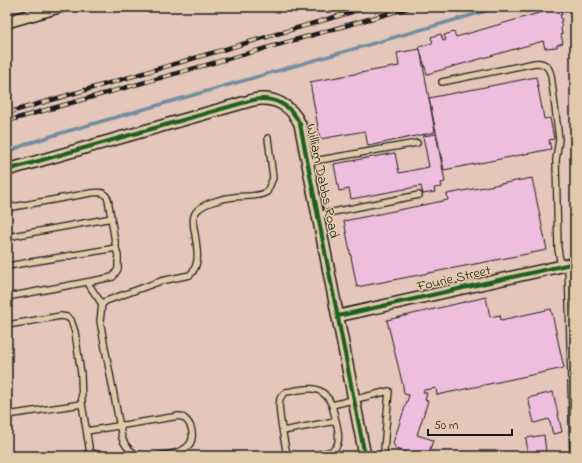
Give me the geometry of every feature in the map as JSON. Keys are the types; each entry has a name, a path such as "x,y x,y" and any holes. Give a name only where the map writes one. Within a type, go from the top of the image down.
{"street":[{"path":"7,22 59,7"},
{"name":"William Dabbs Road","path":"7,170 260,98 281,102 294,114 300,124 365,456"},
{"name":"Fourie Street","path":"338,316 568,264"}],"lane":[{"path":"442,82 535,63 542,64 548,68 551,75 559,139 556,160 558,249 568,264 573,456"},
{"path":"102,304 106,301 161,280 190,275 197,264 193,225 194,214 206,204 234,197 258,195 267,192 273,178 268,138"},
{"path":"308,162 417,143"},
{"path":"7,208 100,192 106,195 108,199 118,256 118,269 115,275 111,278 7,297"},
{"path":"318,215 419,195"},
{"path":"7,237 112,218"},
{"path":"7,266 116,248"},
{"path":"87,282 102,304 100,321 125,446 132,453 142,456"},
{"path":"7,325 61,316 67,317 71,320 75,332 81,374 82,404 90,453"},
{"path":"292,456 288,454 286,450 279,404 282,395 286,392 314,388 324,393 332,405 339,436 337,446 334,450 312,456"},
{"path":"332,405 389,391 384,450 385,456"},
{"path":"7,415 82,404"},
{"path":"87,431 179,416 188,421 190,424 192,438 190,445 175,453 156,456"},
{"path":"283,430 335,421"},
{"path":"83,456 90,453 98,456"}],"shaded area":[{"path":"7,7 81,7 7,29"}],"building":[{"path":"550,7 551,10 559,7 562,15 560,15 562,21 560,22 562,27 561,35 563,43 557,45 557,47 545,48 543,41 427,74 419,47 433,43 431,37 441,34 443,41 446,40 444,35 454,32 456,37 546,11 545,8"},
{"path":"420,49 435,132 368,146 365,131 320,139 310,82 399,66 397,53"},
{"path":"536,77 544,119 550,118 554,139 549,140 551,149 444,170 429,98"},
{"path":"436,134 445,182 441,183 442,187 434,188 435,192 423,194 421,186 351,199 349,189 339,191 334,164 395,153 399,173 429,167 423,136"},
{"path":"532,178 547,250 357,287 344,221 448,200 447,194"},
{"path":"486,297 490,317 500,315 501,320 551,309 564,368 437,395 436,388 424,390 423,392 427,393 425,400 428,401 417,435 433,440 428,456 417,456 396,449 393,443 409,395 404,394 387,320"},
{"path":"553,392 562,432 553,434 549,419 534,423 528,398"},
{"path":"544,435 546,452 528,454 526,438"}],"waterway":[{"path":"7,153 26,144 61,133 500,7"}],"railway":[{"path":"7,113 369,7"},
{"path":"7,121 412,7"}],"cycle path":[{"path":"7,170 253,100 268,99 281,103 287,107 300,124 365,456"},
{"path":"338,316 575,263"}]}
